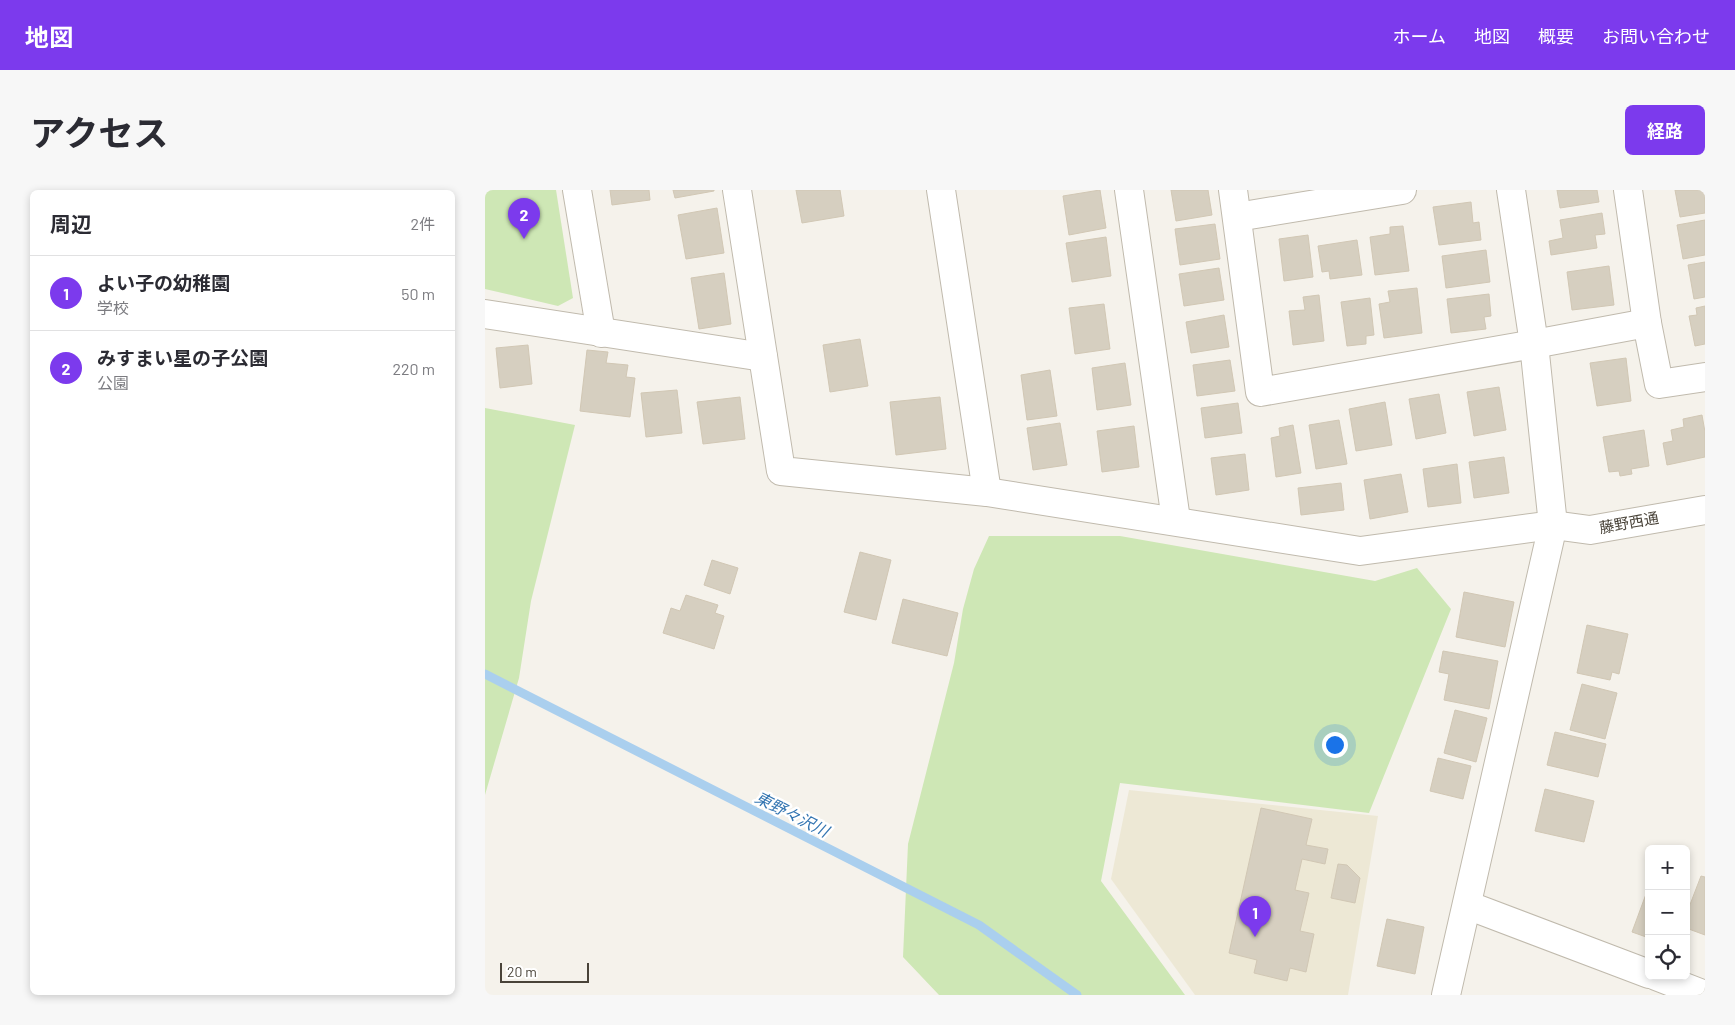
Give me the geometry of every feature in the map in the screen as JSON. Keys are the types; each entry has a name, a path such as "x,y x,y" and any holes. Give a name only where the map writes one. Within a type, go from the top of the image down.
{"street":[{"path":"577,190 601,333"},
{"path":"485,314 763,357 737,190"},
{"path":"941,190 987,492"},
{"path":"1129,190 1176,520"},
{"path":"1233,190 1260,392 1647,323"},
{"path":"1237,217 1402,190"},
{"path":"1445,995 1553,525 1534,344 1511,190"},
{"path":"1628,190 1647,323 1659,384 1705,377"},
{"name":"藤野西通","path":"763,357 781,472 987,492 1176,520 1361,551 1553,525 1590,530 1705,510"},
{"path":"1467,905 1645,972"},
{"path":"1666,980 1705,995"}],"shaded area":[{"path":"1129,790 1378,816 1348,995 1195,995 1111,879"}],"green space":[{"path":"485,190 556,190 573,298 558,306 485,289"},
{"path":"485,408 575,425 531,601 519,678 485,795"},
{"path":"989,536 1120,536 1375,581 1417,568 1451,609 1369,813 1120,783 1101,881 1185,995 939,995 903,957 908,844 954,663 963,609 974,569"}],"building":[{"path":"610,190 649,190 650,200 612,205"},
{"path":"673,190 714,190 714,191 675,198"},
{"path":"796,190 840,190 844,216 802,223"},
{"path":"1100,190 1106,228 1069,235 1063,196"},
{"path":"1171,190 1208,190 1212,215 1176,221"},
{"path":"1557,190 1597,190 1599,202 1560,208"},
{"path":"1675,190 1705,190 1705,213 1680,217"},
{"path":"1471,202 1473,223 1479,222 1481,240 1439,245 1433,207"},
{"path":"717,208 724,253 686,259 678,215"},
{"path":"1602,213 1605,234 1595,235 1597,248 1551,255 1549,241 1563,238 1560,220"},
{"path":"1705,220 1705,255 1683,259 1677,225"},
{"path":"1215,224 1220,259 1180,265 1175,229"},
{"path":"1403,226 1409,271 1375,275 1370,237 1390,234 1390,227"},
{"path":"1308,235 1313,277 1284,281 1279,239"},
{"path":"1106,237 1111,276 1072,282 1066,243"},
{"path":"1357,240 1362,275 1330,279 1329,271 1322,272 1318,246"},
{"path":"1486,250 1490,282 1446,288 1442,256"},
{"path":"1705,262 1705,297 1694,299 1688,265"},
{"path":"1609,266 1614,305 1572,310 1567,272"},
{"path":"1219,268 1224,300 1184,306 1179,274"},
{"path":"724,273 731,324 699,329 691,278"},
{"path":"1417,288 1422,333 1384,338 1379,304 1390,302 1388,291"},
{"path":"1489,294 1491,316 1484,317 1486,329 1451,333 1447,299"},
{"path":"1319,295 1324,341 1293,345 1289,311 1305,310 1303,297"},
{"path":"1370,298 1374,335 1366,336 1366,344 1347,346 1341,302"},
{"path":"1104,304 1110,349 1075,354 1069,308"},
{"path":"1705,306 1705,344 1695,346 1689,316 1697,315 1696,308"},
{"path":"1224,315 1229,347 1191,353 1186,322"},
{"path":"860,339 868,386 830,392 823,345"},
{"path":"528,345 532,384 500,388 496,348"},
{"path":"587,350 608,352 606,363 628,365 626,377 635,378 630,417 580,411"},
{"path":"1626,358 1631,401 1597,406 1590,363"},
{"path":"1230,360 1235,391 1197,396 1193,365"},
{"path":"1125,363 1131,405 1097,410 1092,368"},
{"path":"1050,370 1057,416 1027,420 1021,375"},
{"path":"1499,387 1506,430 1474,436 1467,392"},
{"path":"677,390 682,433 646,437 641,393"},
{"path":"1439,394 1446,433 1416,439 1409,399"},
{"path":"740,397 745,439 703,444 697,402"},
{"path":"940,397 946,449 896,455 890,402"},
{"path":"1385,402 1392,445 1356,451 1349,409"},
{"path":"1238,403 1242,433 1205,438 1201,408"},
{"path":"1702,415 1705,432 1705,457 1667,465 1663,443 1673,441 1671,430 1684,427 1683,419"},
{"path":"1339,420 1347,464 1316,469 1309,425"},
{"path":"1060,423 1067,465 1033,470 1027,428"},
{"path":"1293,425 1301,473 1276,477 1271,438 1280,436 1279,428"},
{"path":"1134,426 1139,467 1102,472 1097,431"},
{"path":"1644,430 1649,466 1631,469 1632,474 1620,476 1619,471 1609,472 1603,437"},
{"path":"1245,454 1249,490 1216,495 1211,458"},
{"path":"1504,457 1509,493 1474,498 1469,462"},
{"path":"1457,464 1461,503 1428,507 1423,469"},
{"path":"1401,474 1408,512 1370,519 1364,480"},
{"path":"1341,483 1344,510 1301,515 1298,488"},
{"path":"860,552 891,560 876,620 844,612"},
{"path":"712,560 738,568 730,594 704,585"},
{"path":"1464,592 1514,602 1505,647 1456,637"},
{"path":"686,595 718,605 715,613 724,616 714,649 663,633 671,608 680,611"},
{"path":"903,599 958,613 947,656 892,643"},
{"path":"1587,625 1628,634 1619,674 1612,672 1610,680 1577,673"},
{"path":"1443,651 1498,661 1489,709 1444,700 1449,674 1439,672"},
{"path":"1582,684 1617,693 1605,739 1570,730"},
{"path":"1455,710 1487,718 1476,762 1444,753"},
{"path":"1555,732 1606,744 1598,777 1547,765"},
{"path":"1438,758 1471,766 1463,799 1430,791"},
{"path":"1545,789 1594,801 1584,842 1535,831"},
{"path":"1261,808 1312,819 1306,845 1328,849 1325,864 1302,859 1295,890 1309,893 1300,931 1314,934 1306,972 1290,968 1287,981 1254,973 1257,960 1229,953"},
{"path":"1338,864 1347,865 1360,878 1355,903 1331,898"},
{"path":"1701,876 1705,877 1705,935 1690,929 1690,905"},
{"path":"1645,897 1645,937 1632,932"},
{"path":"1387,919 1424,927 1415,974 1377,966"}],"waterway":[{"name":"東野々沢川","path":"485,674 979,925 1077,995"}],"place":[{"name":"みすまい星の子公園","path":"524,239"},
{"name":"よい子の幼稚園","path":"1255,937"}]}
